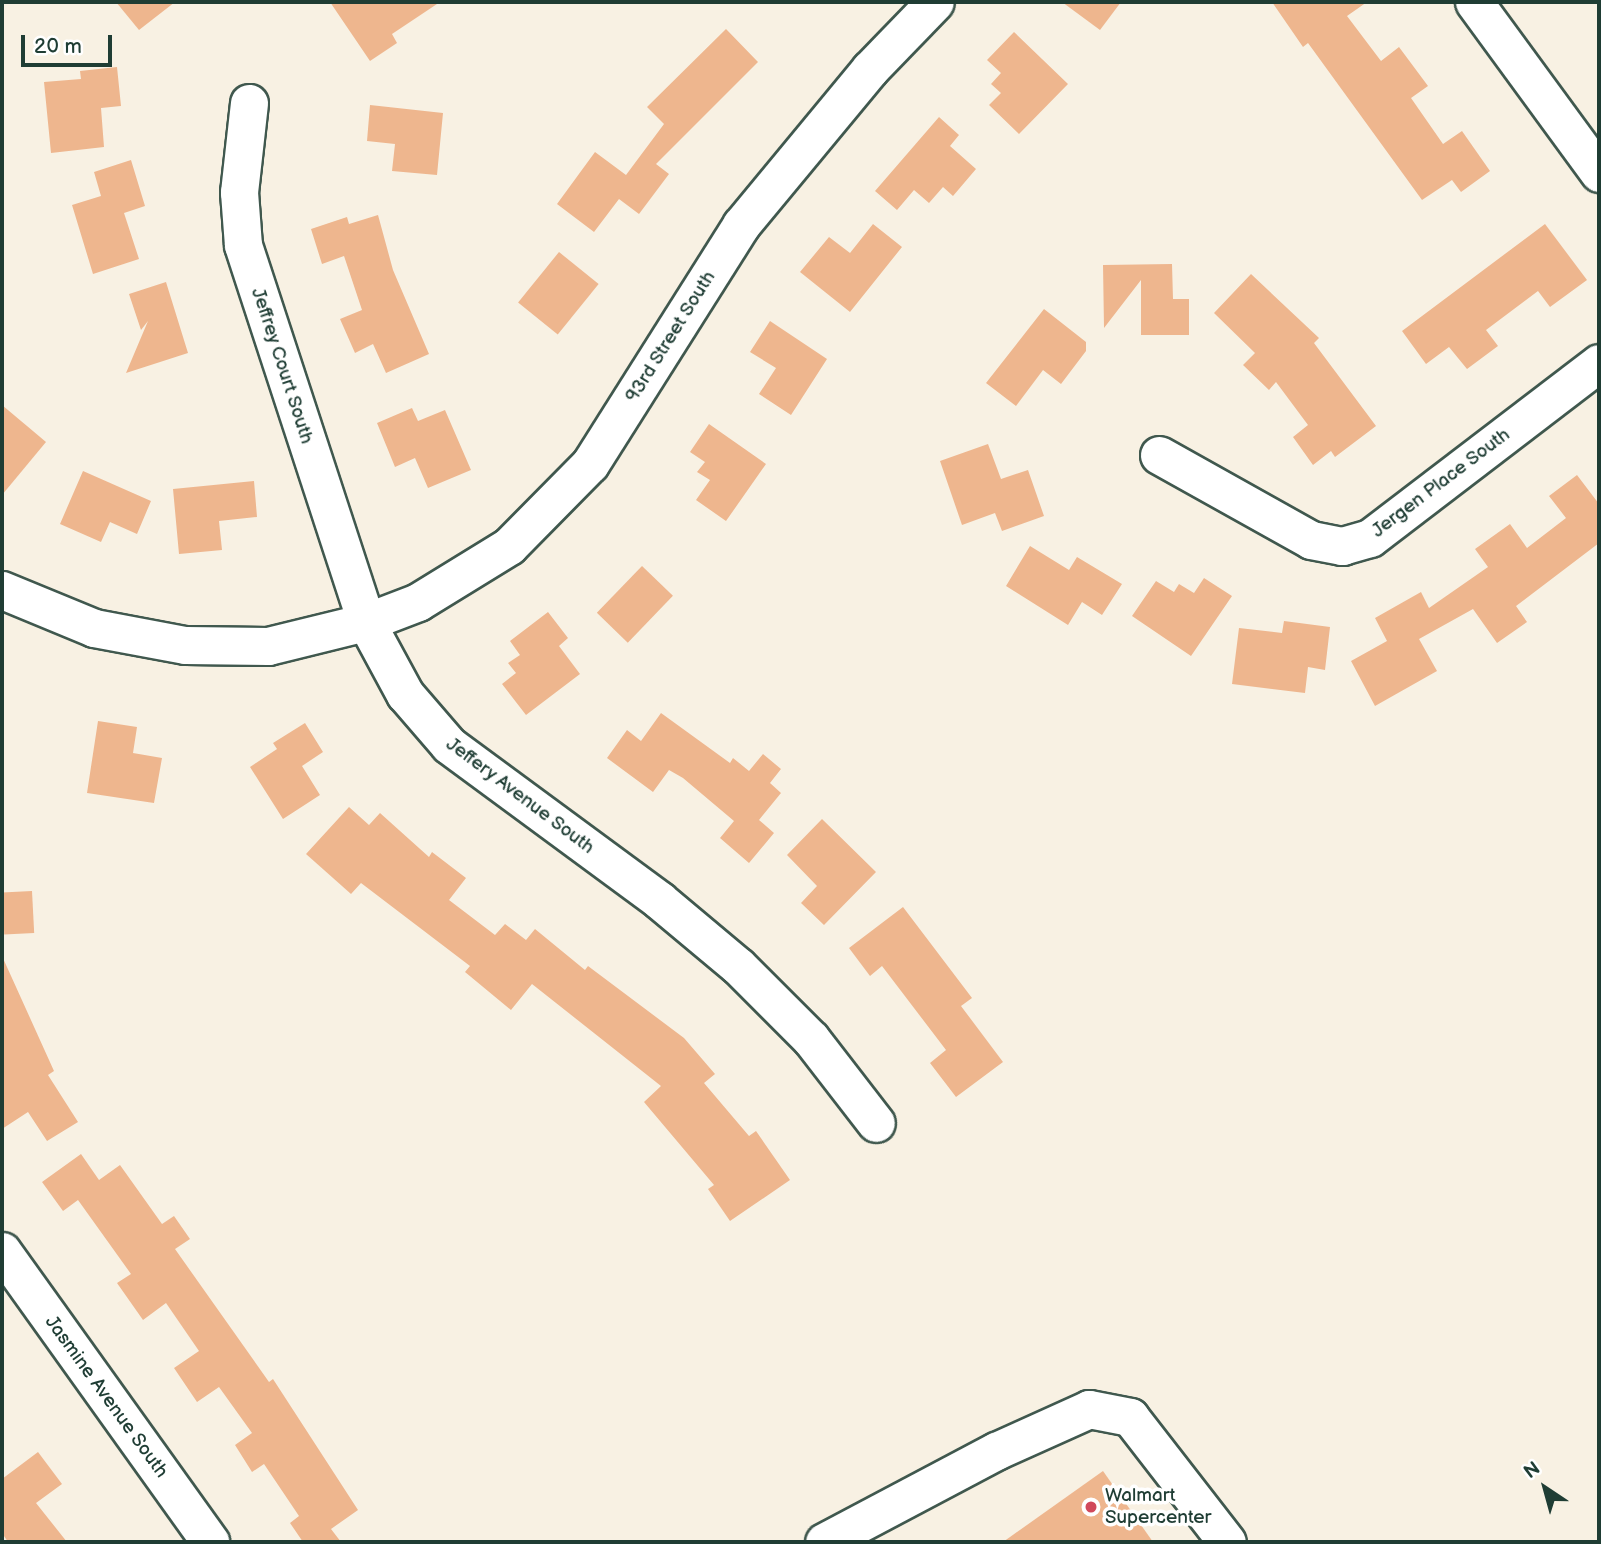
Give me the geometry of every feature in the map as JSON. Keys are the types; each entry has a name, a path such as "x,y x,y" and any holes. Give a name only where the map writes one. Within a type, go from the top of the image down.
{"street":[{"name":"93rd Street South","path":"366,622 418,602 509,545 590,464 741,225 870,69 935,2"},
{"path":"1474,2 1599,173"},
{"name":"Jeffrey Court South","path":"249,103 239,192 243,245 366,622"},
{"name":"Jergen Place South","path":"1159,455 1311,540 1342,546 1370,538 1599,363"},
{"path":"2,590 94,628 185,645 268,646 366,622"},
{"name":"Jeffery Avenue South","path":"366,622 405,694 449,745 659,900 738,966 811,1039 876,1123"},
{"name":"Jasmine Avenue South","path":"2,1251 210,1542"},
{"path":"824,1542 996,1451 1088,1409 1130,1417 1227,1542"}],"building":[{"path":"116,2 175,2 139,30"},
{"path":"330,2 440,2 392,34 397,43 370,61"},
{"path":"1062,2 1121,2 1100,30"},
{"path":"1272,2 1367,2 1347,16 1381,61 1399,47 1428,86 1411,98 1443,144 1462,131 1490,171 1461,192 1452,180 1422,200 1308,43 1303,47"},
{"path":"726,29 758,62 656,164 669,174 639,214 619,199 594,232 557,204 595,152 626,175 664,124 647,107"},
{"path":"1014,32 1068,84 1019,134 989,105 1001,93 991,84 1001,73 987,60"},
{"path":"117,67 121,106 101,108 104,147 51,153 44,82 81,79 80,71"},
{"path":"370,105 443,113 437,175 392,171 395,144 367,141"},
{"path":"939,117 959,135 950,146 976,169 953,196 943,187 929,203 914,190 897,210 875,191"},
{"path":"131,160 145,206 124,213 139,259 93,274 72,205 101,196 94,172"},
{"path":"378,215 393,270 429,354 386,373 373,344 355,353 340,319 362,310 344,256 322,264 311,229 347,217 349,224"},
{"path":"873,224 902,247 850,312 800,272 829,237 850,253"},
{"path":"1545,224 1587,280 1550,307 1538,291 1486,330 1498,346 1467,369 1449,347 1426,364 1402,331"},
{"path":"559,252 599,284 558,335 518,303"},
{"path":"1172,264 1173,299 1189,299 1189,335 1141,335 1141,280 1104,328 1103,265"},
{"path":"1251,274 1319,338 1314,343 1376,426 1335,457 1331,451 1313,465 1293,437 1308,425 1276,382 1269,390 1243,365 1255,353 1214,313"},
{"path":"166,282 188,353 126,373 148,321 141,330 129,294"},
{"path":"1044,309 1086,342 1086,351 1061,384 1043,370 1016,406 986,383"},
{"path":"770,321 827,359 791,415 759,394 776,368 750,352"},
{"path":"2,405 46,442 2,495"},
{"path":"412,408 418,421 445,410 471,470 428,488 415,458 395,467 377,423"},
{"path":"709,424 766,464 726,521 696,500 710,480 697,472 705,462 690,452"},
{"path":"988,444 1001,479 1028,470 1044,516 1002,531 995,513 962,525 940,461"},
{"path":"83,471 151,501 137,534 110,522 101,542 60,524"},
{"path":"1577,475 1599,504 1599,543 1516,606 1527,622 1497,643 1473,609 1419,639 1437,671 1375,706 1351,661 1387,641 1375,618 1421,592 1429,608 1488,567 1475,549 1510,524 1527,548 1566,518 1549,496"},
{"path":"254,481 257,517 219,521 222,550 179,554 173,489"},
{"path":"1030,546 1069,570 1077,557 1122,584 1102,615 1082,602 1068,625 1006,586"},
{"path":"642,566 673,596 628,643 597,613"},
{"path":"1204,578 1232,596 1191,656 1132,616 1156,581 1174,592 1179,584 1194,593"},
{"path":"548,612 568,638 559,646 580,674 526,715 502,684 516,673 508,663 520,655 510,641"},
{"path":"1284,621 1330,627 1325,670 1308,667 1305,693 1232,684 1239,628 1282,633"},
{"path":"661,713 730,763 733,758 749,771 763,754 781,769 770,783 781,793 759,820 774,833 749,863 720,838 734,821 683,778 669,770 653,792 607,758 627,730 641,741"},
{"path":"98,721 137,727 133,753 162,758 154,803 87,793"},
{"path":"305,723 323,752 302,766 320,795 283,819 250,767 277,749 273,743"},
{"path":"349,807 369,825 380,813 429,857 432,852 466,878 449,900 495,935 505,924 526,940 535,929 585,970 588,966 684,1038 715,1074 704,1083 749,1136 756,1131 790,1180 730,1221 708,1189 714,1185 644,1102 661,1086 532,984 511,1010 465,972 470,966 361,883 351,894 306,854"},
{"path":"822,819 876,872 824,925 801,903 817,886 787,855"},
{"path":"32,891 34,933 4,935 2,893"},
{"path":"903,907 972,998 961,1006 1003,1062 956,1097 930,1063 946,1050 882,966 870,976 849,948"},
{"path":"2,956 54,1071 48,1075 78,1122 47,1141 28,1112 2,1129"},
{"path":"81,1154 99,1180 120,1165 162,1224 174,1216 190,1239 175,1249 269,1382 273,1379 358,1510 331,1529 341,1542 303,1542 290,1523 299,1516 264,1464 252,1472 235,1445 252,1433 219,1387 197,1402 174,1368 199,1351 166,1303 143,1320 117,1283 131,1274 78,1200 63,1211 42,1182"},
{"path":"38,1452 62,1484 36,1503 67,1542 8,1542 2,1533 2,1479"},
{"name":"Walmart Supercenter","path":"1103,1471 1153,1542 1003,1542"}],"place":[{"name":"Walmart Supercenter","path":"1091,1507"}]}
